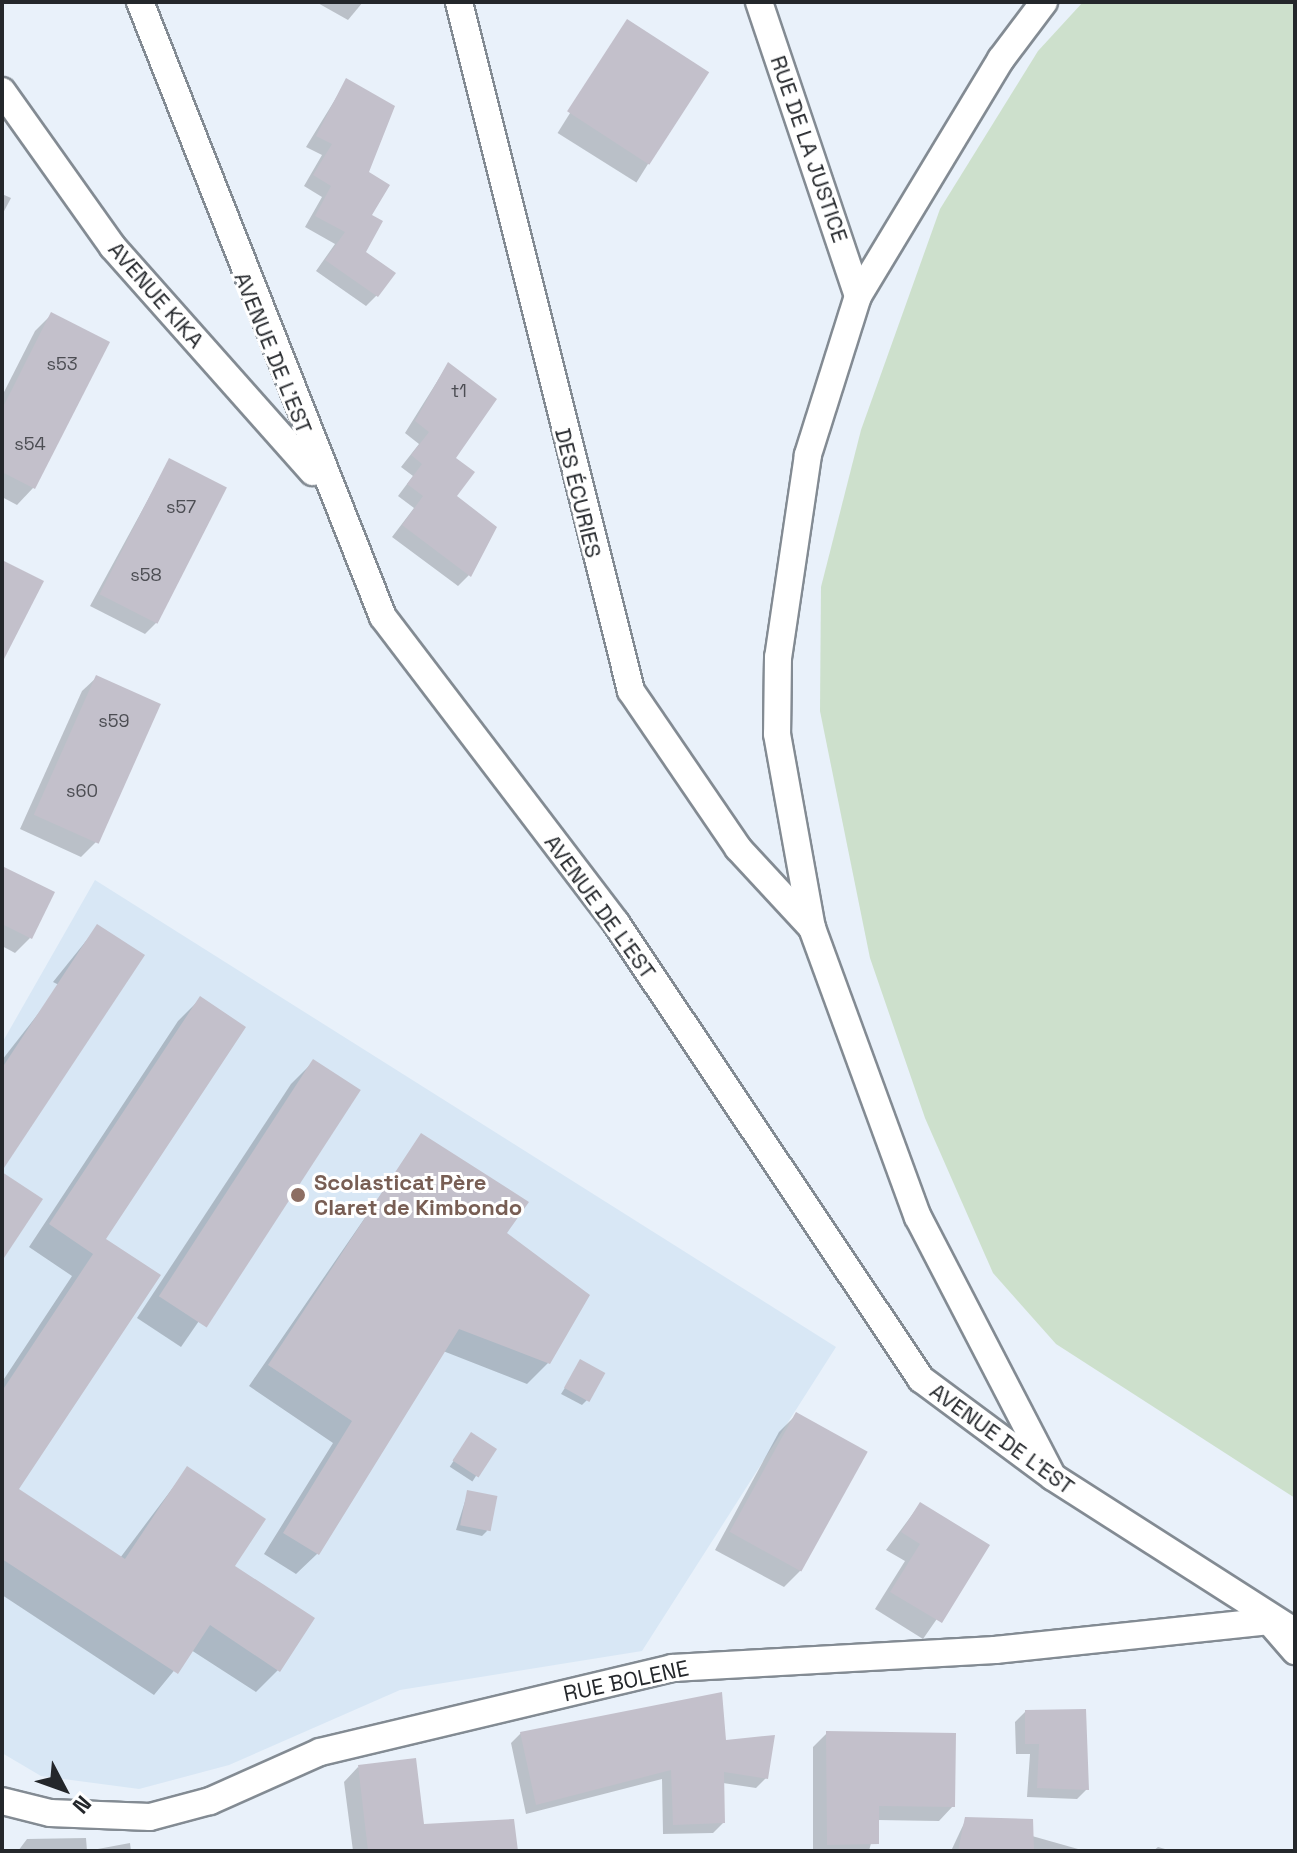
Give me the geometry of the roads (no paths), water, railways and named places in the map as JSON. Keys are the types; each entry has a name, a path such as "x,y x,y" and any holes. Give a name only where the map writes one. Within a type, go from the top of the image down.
{"street":[{"name":"AVENUE DE L'EST","path":"140,2 326,487 383,617 616,923 921,1379 1053,1477 1269,1621 1295,1632"},
{"name":"DES ÉCURIES","path":"459,2 631,691 738,848 812,928"},
{"name":"RUE DE LA JUSTICE","path":"759,2 858,296"},
{"path":"1044,2 1001,59 858,296 808,455 778,657 784,792 812,928 918,1217 1053,1477"},
{"name":"AVENUE KIKA","path":"2,91 113,247 326,487"},
{"path":"1269,1621 1295,1651"},
{"name":"RUE BOLENE","path":"2,1801 50,1813 150,1817 210,1801 320,1752 672,1668 995,1650 1269,1621"}],"place":[{"name":"Scolasticat Père Claret de Kimbondo","path":"298,1195"}]}
